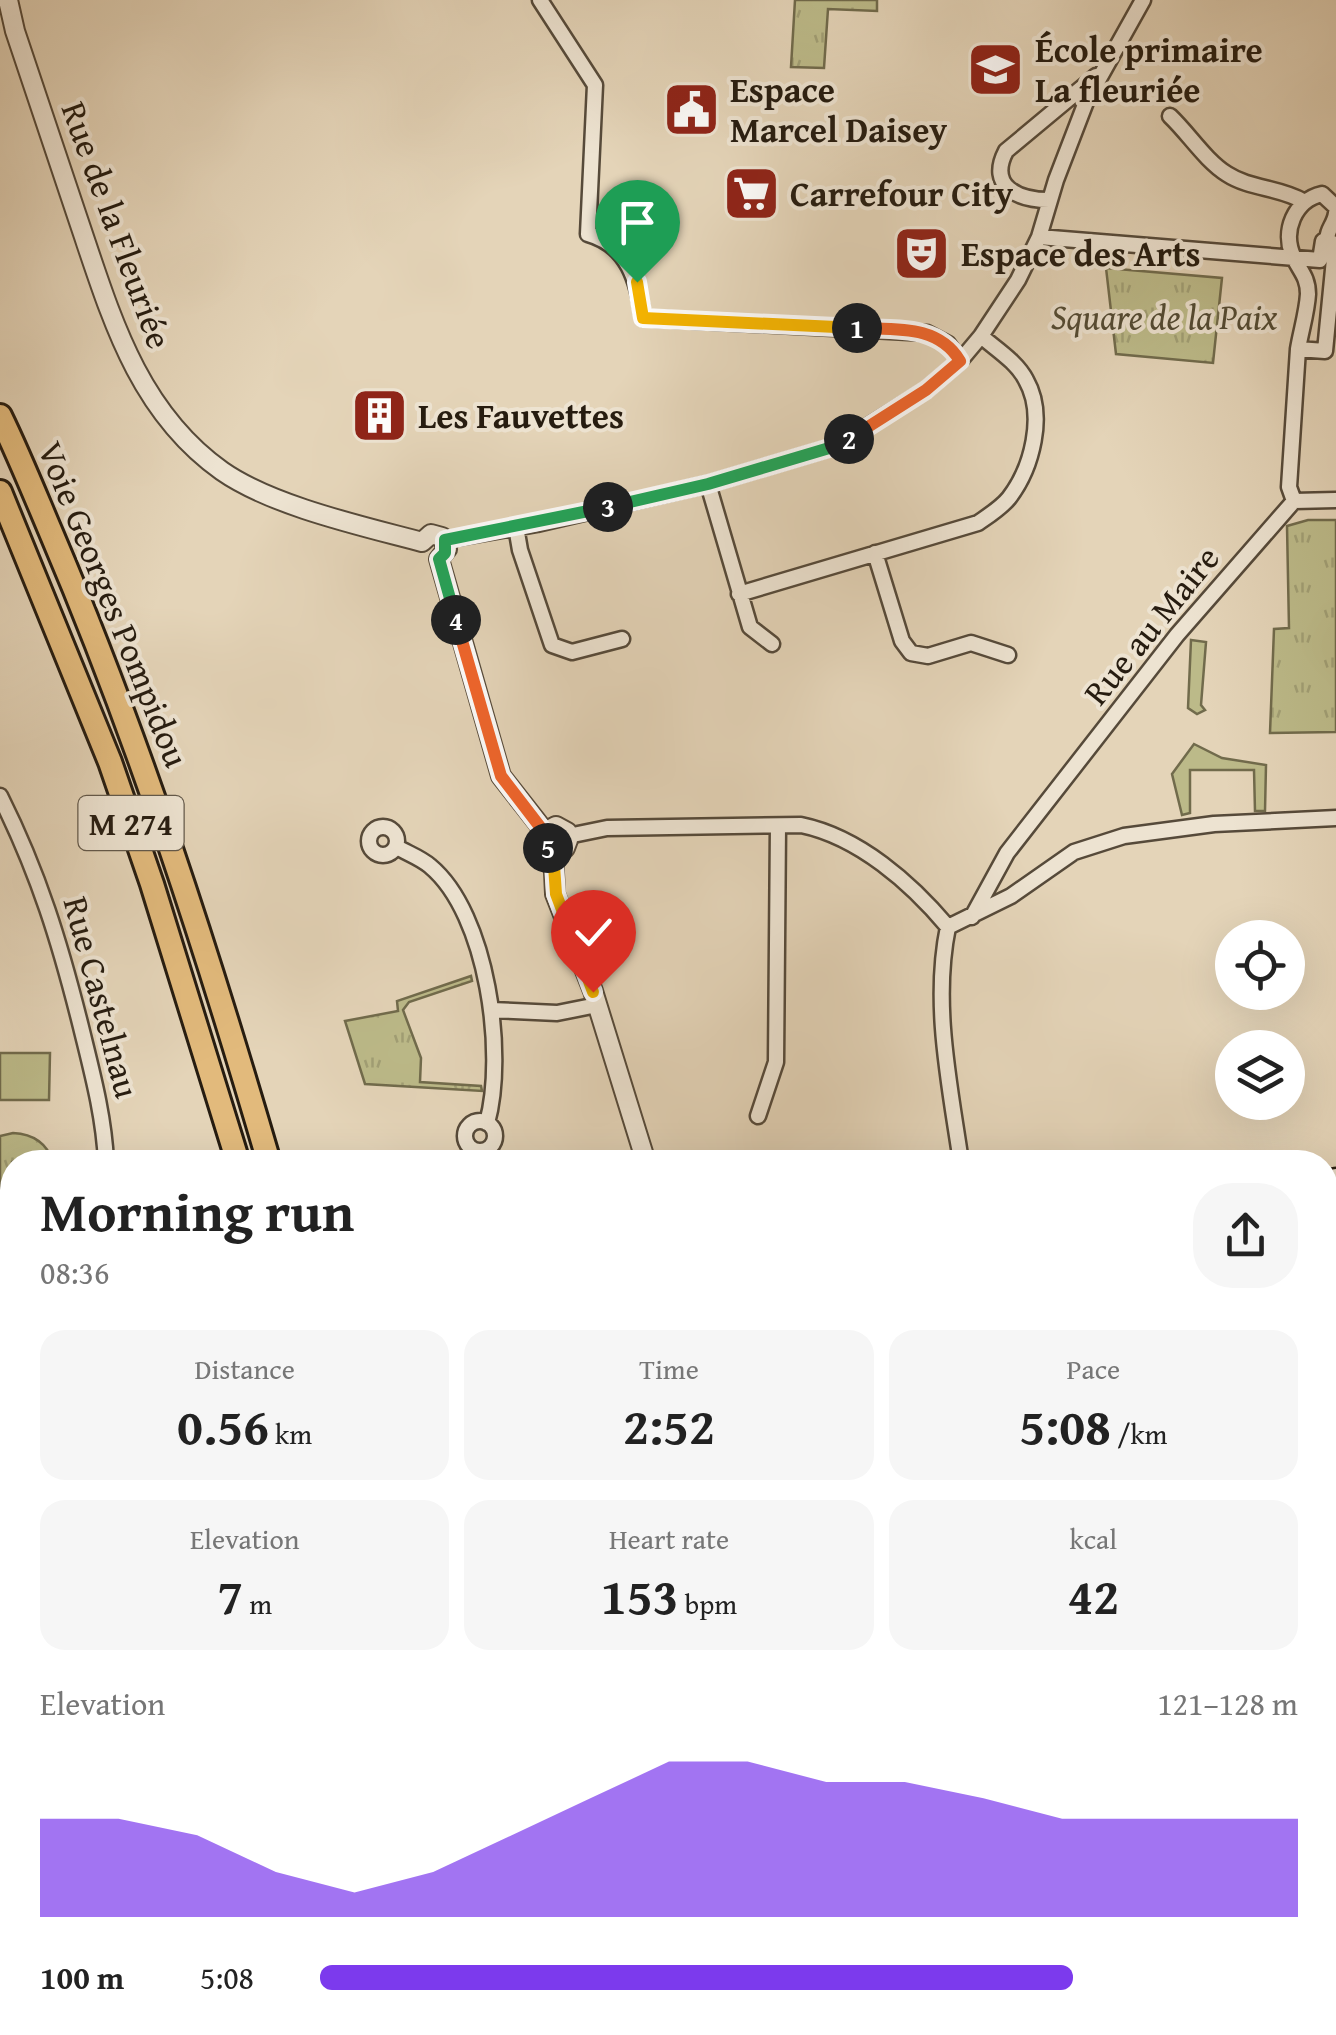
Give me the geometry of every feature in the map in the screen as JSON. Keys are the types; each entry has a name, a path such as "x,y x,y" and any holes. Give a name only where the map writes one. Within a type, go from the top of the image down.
{"highway":[{"name":"Voie Georges Pompidou","path":"0,416 86,615 138,751 190,904 265,1150"},
{"name":"Voie Georges Pompidou","path":"0,492 110,762 234,1150"}],"street":[{"name":"Rue de la Fleuriée","path":"8,0 15,32 109,316 148,395 194,447 224,472 313,512 422,542 426,558 442,550"},
{"path":"540,0 595,85 588,234 603,238 618,249 637,282 643,318 927,333 948,344 960,361"},
{"path":"642,1150 597,1005 556,894 553,851 544,844 544,832 501,776 442,550 516,528 708,484 836,446 926,390 960,361 1012,291 1039,237 1076,126 1101,72 1143,0"},
{"path":"1050,200 1027,200 1013,193 1003,179 1002,160 1006,151 1101,72"},
{"path":"1170,116 1228,176 1285,190 1303,200"},
{"path":"1298,349 1330,351 1335,249 1326,230 1336,210 1322,194 1303,200 1293,218 1290,244 1306,275 1308,294 1298,349 1289,487 1294,501 1336,500"},
{"path":"1039,237 1320,260 1323,240 1332,242"},
{"path":"739,594 978,523 1008,500 1026,466 1035,434 1034,400 1026,378 981,336"},
{"path":"708,484 750,627 772,644"},
{"name":"Rue au Maire","path":"972,917 1007,853 1182,630 1294,501"},
{"path":"516,528 552,645 572,652 622,639"},
{"path":"876,553 902,641 911,653 928,656 971,643 1008,655"},
{"name":"Rue Castelnau","path":"0,796 29,854 60,946 104,1126 105,1150"},
{"path":"948,927 1012,896 1074,852 1124,836 1214,824 1336,818"},
{"path":"544,832 551,826 560,826 568,836"},
{"path":"758,1116 776,1062 778,826"},
{"path":"568,836 606,828 817,828 844,839 905,883 948,927"},
{"path":"553,851 565,848 568,836"},
{"path":"396,847 430,866 457,900 474,942 491,1010 493,1088 487,1124"},
{"path":"948,927 942,996 961,1150"},
{"path":"491,1010 557,1012 597,1005"}],"green space":[{"path":"795,0 877,0 877,11 828,9 824,68 791,67"},
{"name":"Square de la Paix","path":"1106,268 1222,278 1213,363 1116,354"},
{"path":"1308,520 1336,520 1336,732 1270,733 1274,629 1289,628 1287,526"},
{"path":"1191,640 1206,642 1201,705 1205,710 1197,714 1188,708"},
{"path":"1194,744 1222,758 1266,765 1265,811 1255,811 1254,770 1190,770 1190,813 1182,815 1172,774"},
{"path":"471,976 472,981 409,1002 403,1010 421,1058 420,1082 481,1086 482,1091 365,1084 345,1021 398,1011 397,1001"},
{"path":"0,1053 50,1053 49,1100 0,1100"},
{"path":"27,1135 47,1150 0,1150 0,1136"}],"place":[{"name":"École primaire La fleuriée","path":"996,69"},
{"name":"Espace Marcel Daisey","path":"691,109"},
{"name":"Carrefour City","path":"751,193"},
{"name":"Espace des Arts","path":"922,253"},
{"name":"Les Fauvettes","path":"379,415"}],"route":[{"path":"593,992 556,894 553,851 544,844 544,832 534,816 501,776 439,559 445,553 445,540 538,524 708,484 836,446 926,390 960,361 941,338 927,333 643,318 637,282"}]}
